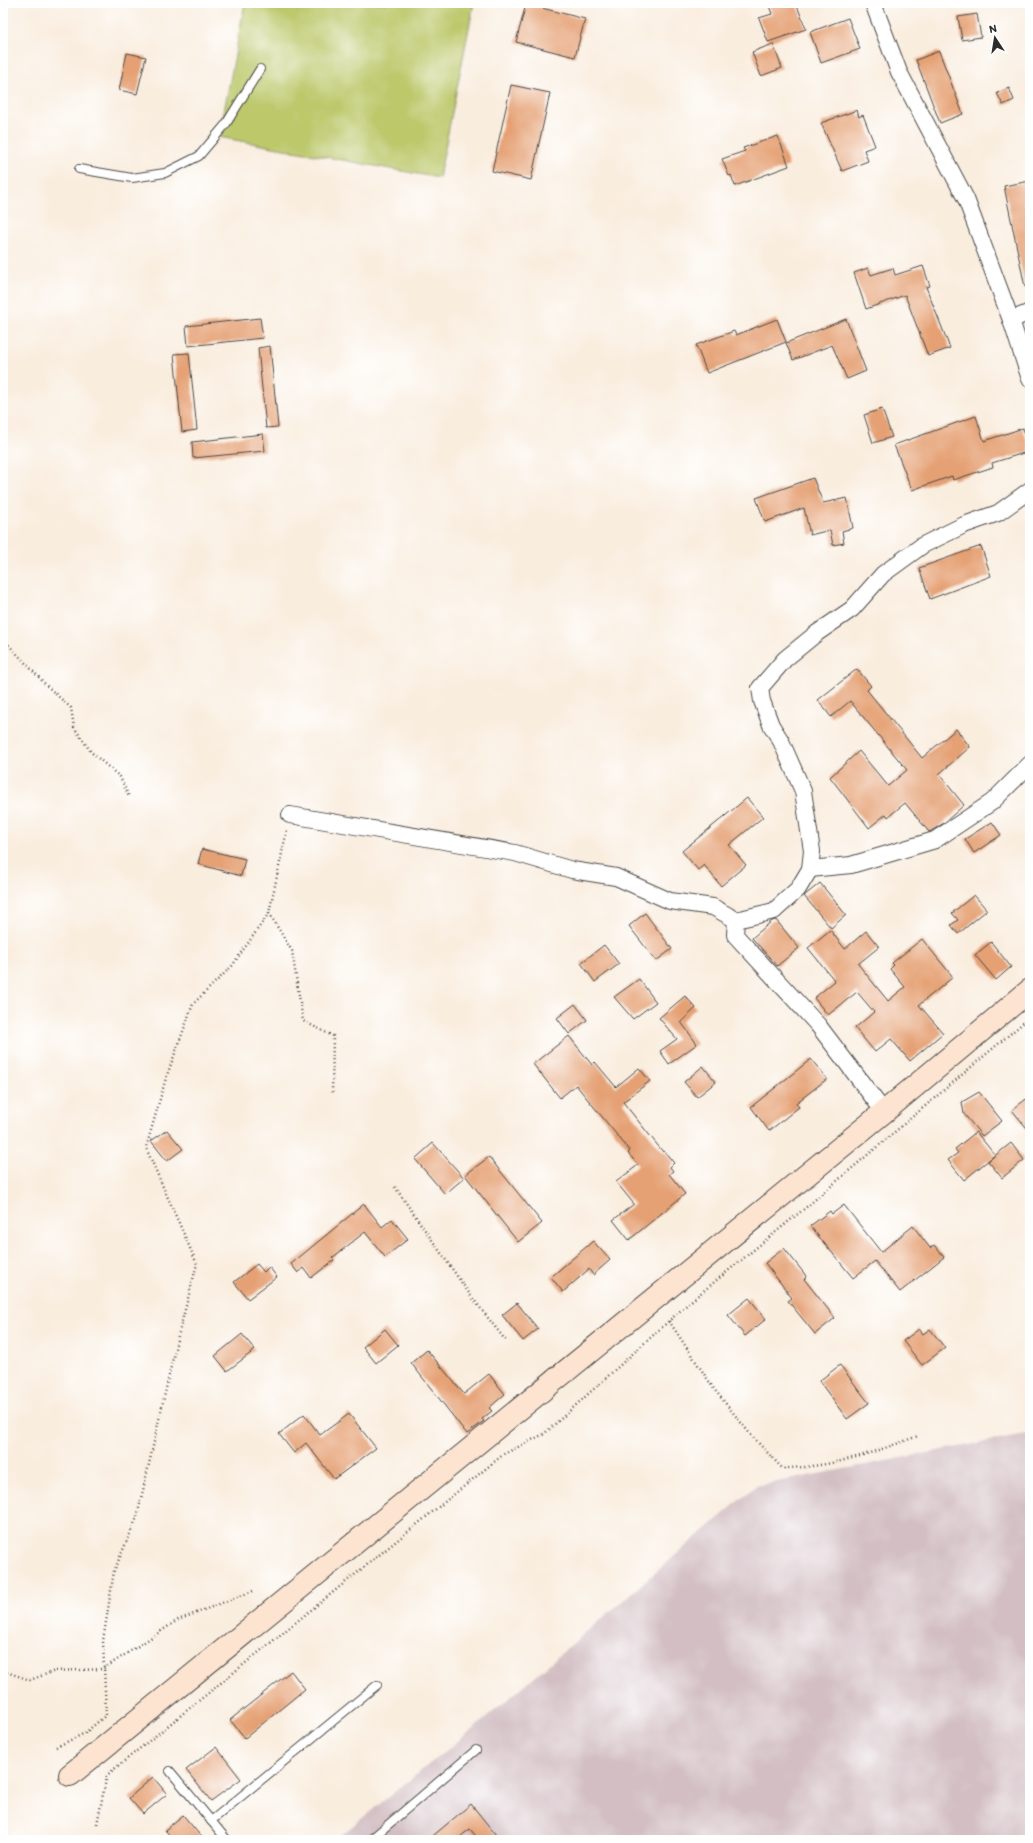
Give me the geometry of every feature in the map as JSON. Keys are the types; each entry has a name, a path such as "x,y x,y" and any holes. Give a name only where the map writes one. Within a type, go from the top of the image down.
{"street":[{"path":"873,3 899,72 966,199 1011,320 1030,379"},
{"path":"1011,320 1030,312"},
{"path":"290,815 515,853 572,870 616,877 670,901 713,907 736,920 774,911 798,889 810,869 812,851 803,791 781,741 771,725 762,701 760,688 784,658 852,609 883,574 923,545 964,525 998,513 1030,490"},
{"path":"810,869 852,865 935,840 992,802 1030,764"},
{"path":"736,920 735,935 818,1025 884,1112"},
{"path":"70,1775 884,1112 1030,990"}],"lane":[{"path":"79,169 132,178 165,173 199,156 226,124 260,68"},
{"path":"211,1821 377,1685"},
{"path":"370,1840 476,1750"},
{"path":"170,1771 227,1840"}],"path":[{"path":"3,639 47,686 71,708 74,727 91,752 120,777 129,797"},
{"path":"56,1747 85,1733 106,1715 103,1642 114,1571 137,1517 177,1340 196,1264 146,1148 166,1078 193,1004 232,966 269,913 290,815"},
{"path":"269,913 292,951 303,1021 333,1036 332,1095"},
{"path":"97,1824 107,1775 504,1454 544,1434 669,1321 1030,1018"},
{"path":"395,1187 471,1296 506,1341"},
{"path":"669,1321 714,1389 751,1436 782,1468 808,1468 866,1455 918,1436"},
{"path":"3,1671 30,1680 55,1671 103,1669 178,1620 253,1591"}],"shaded area":[{"path":"1030,1433 1030,1840 335,1840 478,1725 756,1486"}],"green space":[{"path":"245,3 474,3 439,178 219,137"}],"building":[{"path":"768,3 796,3 806,29 768,42 759,18 772,14"},
{"path":"526,4 585,19 575,57 516,42"},
{"path":"977,14 981,37 962,40 958,17"},
{"path":"848,18 860,49 821,63 810,32"},
{"path":"773,44 782,68 761,76 752,52"},
{"path":"939,51 963,114 940,123 916,60"},
{"path":"127,53 146,57 137,94 119,90"},
{"path":"511,85 550,93 531,180 492,171"},
{"path":"1009,88 1014,100 1003,105 997,93"},
{"path":"857,110 859,117 863,115 875,146 864,150 868,161 842,171 821,123"},
{"path":"778,136 789,166 735,186 722,159 745,151 743,148"},
{"path":"1030,181 1030,287 1025,287 1004,186"},
{"path":"923,266 930,286 926,287 950,348 928,356 905,295 866,309 854,273 868,268 871,275 893,268 895,275"},
{"path":"260,318 263,338 188,346 186,326"},
{"path":"777,319 786,342 707,373 696,345 734,331 736,335"},
{"path":"846,319 866,371 847,379 832,345 793,360 786,343"},
{"path":"270,346 278,427 266,428 258,348"},
{"path":"189,353 197,430 182,432 174,354"},
{"path":"882,409 892,437 873,443 864,415"},
{"path":"976,416 984,441 1023,428 1030,451 992,463 993,467 953,480 952,476 912,490 894,445"},
{"path":"263,434 265,451 193,458 192,442"},
{"path":"813,478 823,503 847,498 853,528 842,531 844,543 833,545 830,530 810,535 804,508 765,522 756,498"},
{"path":"981,546 991,576 930,599 919,568"},
{"path":"857,669 871,686 867,690 922,758 956,729 970,747 939,774 964,805 944,823 929,832 905,803 888,817 886,814 869,828 830,777 859,751 888,786 907,770 850,701 831,717 818,700"},
{"path":"747,798 763,817 729,845 746,865 721,886 704,865 698,870 682,851"},
{"path":"992,822 1001,835 974,853 965,839"},
{"path":"202,849 245,859 241,876 198,864"},
{"path":"820,883 846,915 831,928 804,896"},
{"path":"974,895 987,910 958,934 951,925 958,920 952,913"},
{"path":"645,913 672,949 656,961 629,926"},
{"path":"776,920 799,948 777,966 752,938 772,921"},
{"path":"830,930 845,949 866,931 879,947 858,964 888,1001 905,987 890,969 894,965 892,963 922,939 953,977 919,1005 943,1033 910,1061 891,1039 875,1052 855,1028 874,1012 857,992 828,1015 814,998 835,981 808,948"},
{"path":"991,942 1011,967 996,980 975,955"},
{"path":"604,945 619,964 595,982 581,963"},
{"path":"639,979 656,1002 633,1019 614,997"},
{"path":"685,996 696,1008 681,1022 697,1044 669,1064 660,1051 677,1039 659,1018"},
{"path":"575,1004 587,1020 569,1034 557,1018"},
{"path":"569,1036 592,1065 595,1062 616,1087 639,1068 650,1081 623,1102 663,1152 664,1151 674,1163 670,1167 673,1171 669,1174 685,1194 629,1240 613,1220 634,1204 616,1182 638,1165 628,1153 630,1151 576,1085 560,1098 533,1064"},
{"path":"811,1059 827,1079 796,1103 799,1107 769,1131 751,1107"},
{"path":"703,1066 716,1082 697,1097 684,1082"},
{"path":"979,1092 1002,1121 982,1136 964,1114 962,1102"},
{"path":"1030,1096 1030,1132 1012,1110"},
{"path":"167,1130 183,1149 167,1161 151,1141"},
{"path":"976,1132 995,1155 964,1180 948,1160 958,1153 955,1149"},
{"path":"433,1143 464,1178 445,1194 415,1159"},
{"path":"1011,1143 1024,1160 1002,1178 988,1161"},
{"path":"489,1157 542,1223 518,1242 465,1175"},
{"path":"364,1204 382,1227 392,1219 408,1239 385,1257 365,1232 332,1258 334,1260 311,1278 304,1268 298,1273 291,1264"},
{"path":"844,1205 881,1252 913,1226 930,1248 934,1245 944,1257 900,1292 875,1261 853,1278 810,1226 830,1211 832,1214"},
{"path":"593,1241 610,1260 593,1275 589,1269 563,1292 551,1277"},
{"path":"784,1248 807,1277 804,1279 835,1318 815,1334 788,1301 792,1298 765,1263"},
{"path":"257,1264 264,1272 269,1267 277,1277 248,1299 234,1282"},
{"path":"749,1298 766,1319 745,1336 728,1315"},
{"path":"517,1303 538,1329 523,1341 502,1315"},
{"path":"385,1329 398,1345 376,1363 363,1347"},
{"path":"919,1329 923,1334 930,1329 945,1348 922,1365 903,1341"},
{"path":"242,1334 255,1350 227,1371 215,1356"},
{"path":"427,1350 464,1394 489,1374 505,1394 489,1408 492,1411 482,1419 484,1421 467,1434 411,1363"},
{"path":"840,1365 869,1403 847,1419 819,1381"},
{"path":"304,1414 320,1435 349,1414 376,1448 334,1479 306,1443 294,1453 279,1434"},
{"path":"291,1671 305,1689 245,1738 230,1720"},
{"path":"216,1747 241,1779 211,1801 186,1770"},
{"path":"153,1777 167,1794 143,1814 129,1798"},
{"path":"471,1804 500,1840 479,1840 470,1829 456,1840 428,1840"},
{"path":"183,1815 204,1840 174,1840 165,1830"}]}
